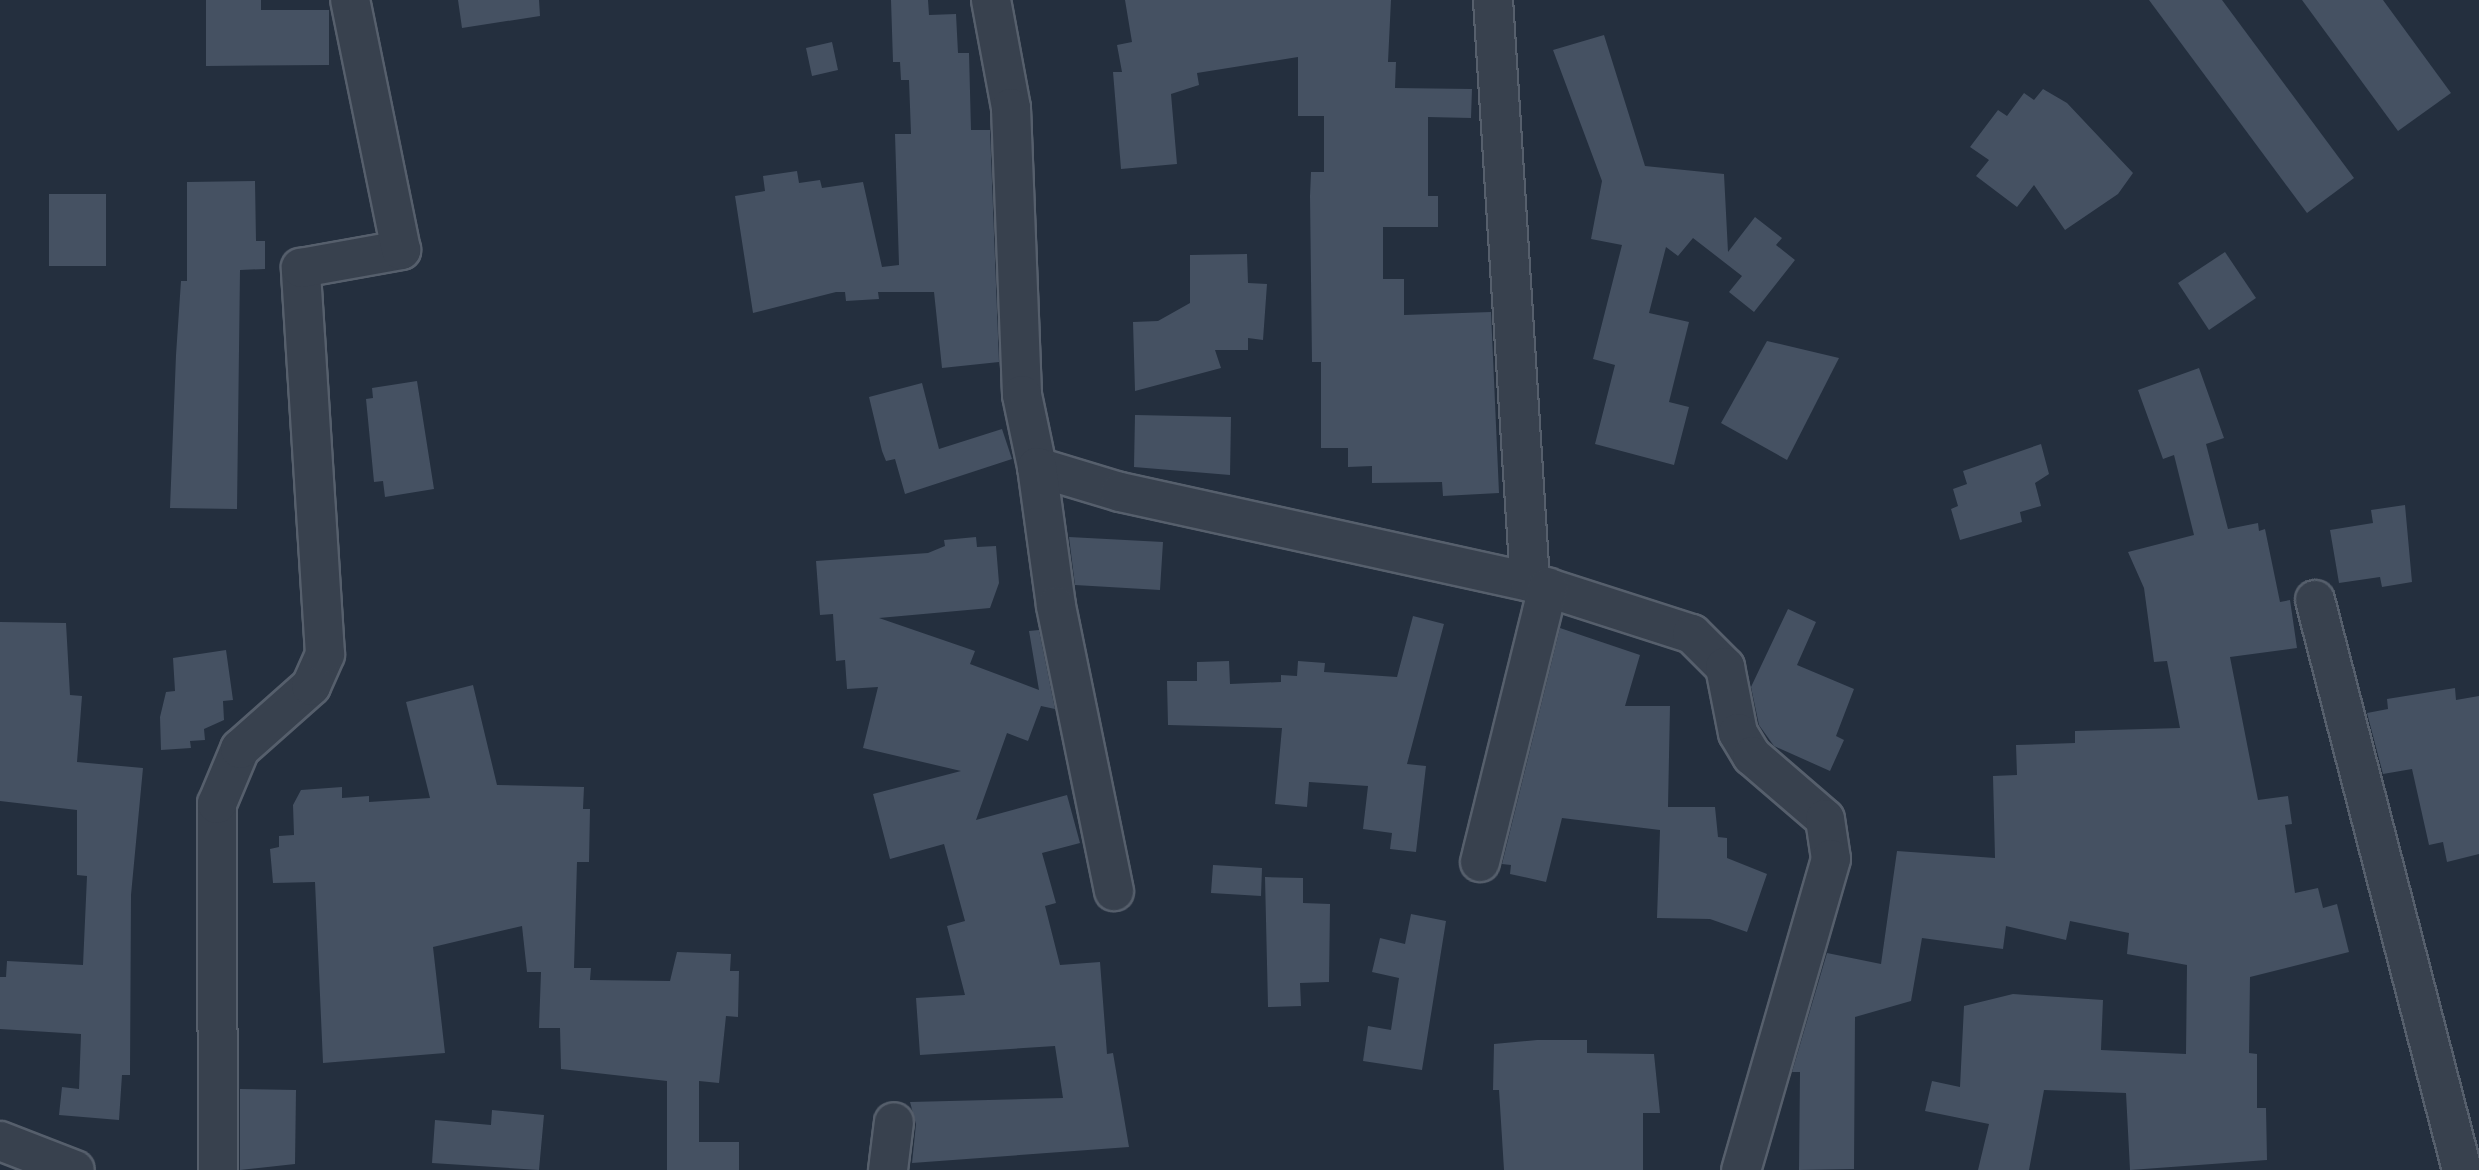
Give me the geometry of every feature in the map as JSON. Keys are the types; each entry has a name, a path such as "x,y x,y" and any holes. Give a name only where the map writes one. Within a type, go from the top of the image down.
{"street":[{"path":"218,1170 217,804 240,750 311,686 325,654 301,268 401,250 349,0"},
{"path":"991,0 1013,120 1022,395 1037,467 1056,606 1114,891"},
{"path":"1480,862 1539,585 1493,0"},
{"path":"1037,467 1120,492 1539,585 1692,634 1720,657 1738,733 1752,756 1807,800 1831,837 1831,859 1741,1170"},
{"path":"2315,600 2462,1170"},
{"path":"888,1170 894,1122"},
{"path":"0,1141 75,1170"}],"building":[{"path":"206,0 261,0 261,10 329,10 329,65 206,66"},
{"path":"458,0 539,0 540,16 462,28"},
{"path":"891,0 928,0 929,15 956,14 958,53 969,53 971,130 990,130 999,362 942,368 934,292 878,292 879,299 846,301 845,292 836,292 753,313 735,196 765,191 763,176 797,171 799,183 820,180 822,188 863,182 882,267 899,265 895,134 911,134 909,80 901,80 900,62 893,62"},
{"path":"1125,0 1391,0 1388,62 1396,62 1395,88 1472,89 1471,118 1428,117 1428,196 1438,196 1438,227 1383,227 1383,279 1404,279 1404,315 1491,312 1499,493 1443,496 1442,482 1372,483 1372,466 1348,467 1348,448 1321,448 1321,362 1312,362 1310,196 1311,172 1324,172 1324,116 1298,116 1298,57 1197,73 1199,85 1171,94 1177,164 1121,169 1113,72 1122,72 1117,45 1132,42"},
{"path":"2149,0 2222,0 2354,178 2307,213"},
{"path":"2302,0 2383,0 2451,93 2398,131"},
{"path":"1604,35 1645,166 1724,174 1728,252 1755,217 1782,238 1776,245 1795,260 1754,312 1729,292 1742,276 1693,238 1678,256 1666,247 1649,313 1689,322 1669,402 1689,407 1674,465 1595,444 1615,365 1593,359 1622,245 1591,239 1602,181 1553,50"},
{"path":"832,42 838,70 812,76 806,48"},
{"path":"2043,89 2067,103 2133,173 2118,194 2065,230 2034,185 2017,207 1976,176 1989,160 1970,147 1998,110 2007,116 2024,93 2034,100"},
{"path":"255,181 256,241 265,241 265,269 240,270 237,509 170,508 181,281 187,281 187,182"},
{"path":"49,194 106,194 106,266 49,266"},
{"path":"2225,252 2256,298 2209,330 2178,283"},
{"path":"1247,254 1248,283 1267,284 1263,340 1248,338 1248,350 1215,350 1221,368 1135,391 1133,322 1158,321 1190,303 1190,255"},
{"path":"1767,341 1839,358 1787,460 1721,423"},
{"path":"2199,368 2224,438 2206,444 2228,529 2258,523 2259,531 2265,529 2280,602 2290,600 2297,648 2230,657 2258,800 2288,796 2292,824 2285,825 2295,893 2318,888 2323,908 2337,904 2349,952 2250,977 2249,1053 2257,1054 2257,1108 2266,1108 2267,1160 2130,1170 2126,1093 2044,1090 2029,1170 1978,1170 1989,1124 1925,1111 1932,1081 1960,1087 1964,1006 2013,994 2103,1000 2101,1050 2186,1054 2187,965 2127,954 2129,933 2070,921 2066,940 2006,926 2003,949 1922,938 1911,1001 1855,1017 1854,1169 1799,1170 1800,1072 1792,1072 1827,953 1881,964 1897,851 1995,858 1993,776 2017,775 2016,745 2075,743 2075,731 2180,728 2167,661 2154,662 2144,588 2128,552 2194,535 2174,455 2163,459 2138,390"},
{"path":"417,381 434,489 385,497 383,481 374,482 366,399 373,398 372,388"},
{"path":"922,383 939,449 1002,429 1012,459 905,494 895,459 886,461 882,451 869,397"},
{"path":"1135,415 1231,417 1230,475 1134,467"},
{"path":"2041,444 2049,474 2035,483 2041,506 2020,512 2022,522 1960,540 1951,509 1958,506 1953,489 1967,484 1963,471"},
{"path":"2405,505 2412,582 2382,587 2380,577 2339,583 2330,530 2373,523 2371,510"},
{"path":"976,537 977,547 996,546 999,583 990,608 879,618 975,651 970,664 1039,690 1029,631 1039,630 1055,709 1041,706 1028,741 1007,733 976,820 1067,795 1080,843 1042,853 1056,903 1045,906 1060,965 1100,962 1107,1054 1113,1053 1129,1147 912,1163 916,1124 910,1102 1063,1098 1055,1046 920,1055 916,998 965,995 947,926 965,921 944,844 890,859 873,794 961,771 863,748 878,687 847,689 845,660 836,661 833,614 820,615 816,561 928,553 945,546 944,540"},
{"path":"1069,537 1163,542 1160,590 1075,585"},
{"path":"1788,609 1816,622 1797,665 1854,689 1836,736 1844,740 1830,771 1774,746 1759,725 1751,687"},
{"path":"1413,616 1444,624 1407,764 1426,766 1416,852 1390,849 1392,833 1363,829 1368,786 1309,782 1307,807 1275,804 1282,728 1168,725 1167,681 1197,681 1197,662 1229,661 1230,684 1281,682 1281,675 1297,676 1298,661 1325,663 1324,672 1397,677"},
{"path":"0,622 66,623 70,695 82,696 77,762 143,768 131,895 130,1075 122,1075 119,1120 59,1115 62,1087 79,1089 81,1034 0,1029 0,977 6,977 7,961 83,965 87,876 77,875 77,810 0,801"},
{"path":"1560,628 1640,655 1625,706 1670,706 1668,807 1715,807 1718,837 1727,838 1727,858 1767,874 1747,932 1710,919 1657,918 1660,830 1562,818 1546,882 1510,874 1511,865 1502,864"},
{"path":"226,650 233,700 223,701 224,720 204,729 205,740 190,741 191,748 161,750 160,717 166,692 175,691 173,658"},
{"path":"473,685 497,785 584,787 583,809 590,809 589,862 577,862 574,968 591,968 590,980 670,981 677,952 731,954 730,971 739,971 738,1017 726,1016 719,1083 699,1081 699,1142 739,1142 739,1170 667,1170 667,1081 561,1069 560,1028 539,1028 541,972 527,972 522,926 433,947 445,1053 323,1063 315,882 273,883 270,849 279,847 279,836 294,835 293,805 301,790 342,787 342,798 369,796 369,802 430,798 406,702"},
{"path":"2455,688 2456,700 2479,696 2479,854 2447,862 2443,842 2429,845 2412,769 2383,774 2367,713 2388,709 2387,699"},
{"path":"1213,865 1262,868 1261,896 1211,893"},
{"path":"1265,877 1303,878 1303,903 1330,904 1329,982 1300,983 1301,1006 1268,1007"},
{"path":"1411,914 1446,921 1422,1070 1363,1061 1368,1026 1391,1030 1399,978 1372,972 1380,938 1405,944"},
{"path":"1537,1040 1587,1040 1587,1053 1654,1054 1660,1113 1643,1113 1643,1170 1504,1170 1499,1090 1493,1090 1494,1044"},
{"path":"240,1089 296,1090 295,1164 240,1170"},
{"path":"492,1110 544,1115 539,1170 432,1163 435,1120 491,1125"}]}
